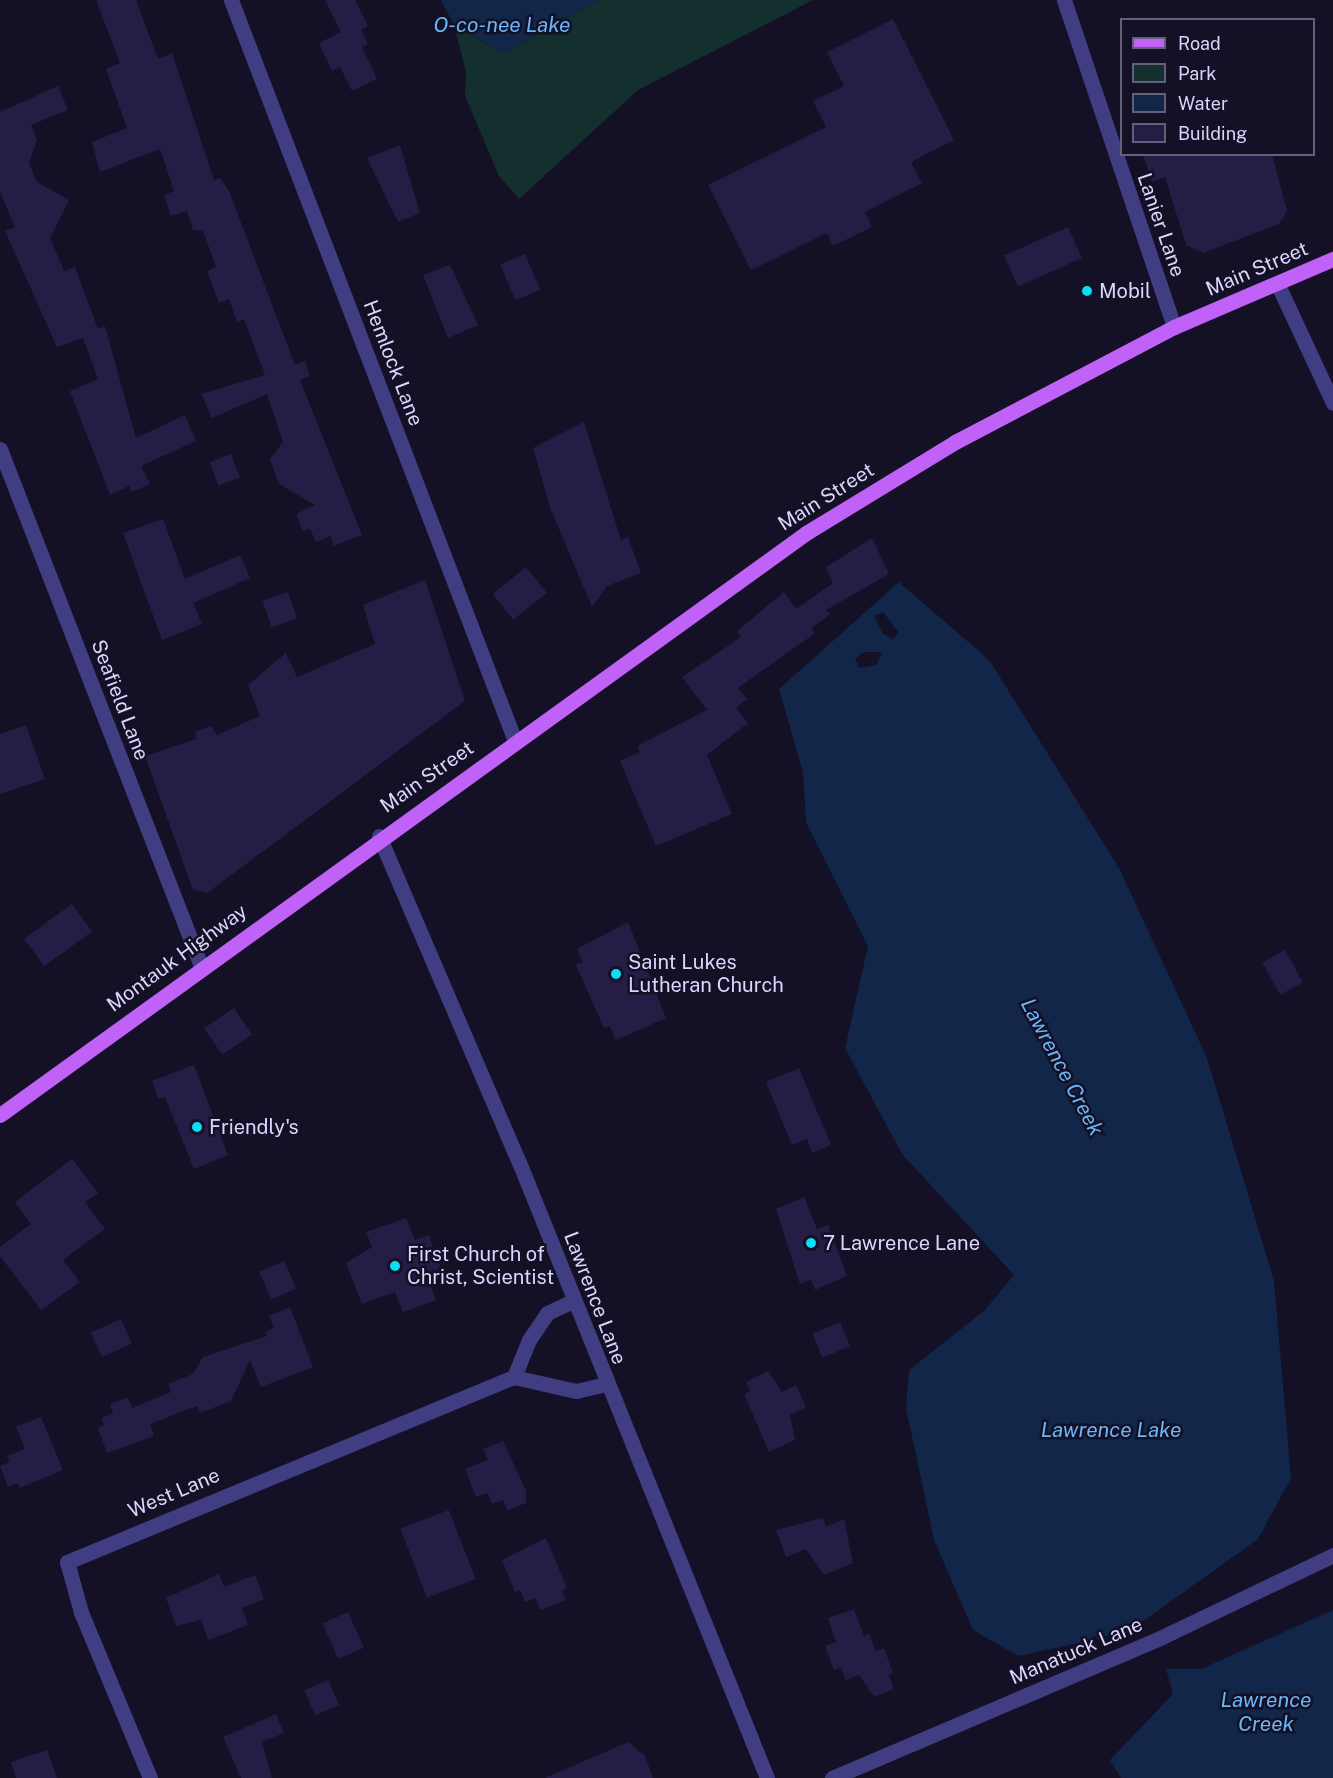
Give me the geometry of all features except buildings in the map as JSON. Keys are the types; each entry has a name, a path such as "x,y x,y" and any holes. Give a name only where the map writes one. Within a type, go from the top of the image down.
{"main road":[{"name":"Main Street","path":"379,836 806,533 955,442 1174,327 1278,285 1333,259"},
{"name":"Montauk Highway","path":"0,1115 379,836"}],"street":[{"name":"Hemlock Lane","path":"231,0 515,741"},
{"name":"Lanier Lane","path":"1064,0 1174,327"},
{"path":"1278,285 1333,402"},
{"name":"Seafield Lane","path":"0,449 201,966"},
{"name":"Lawrence Lane","path":"379,836 573,1301 767,1778"},
{"path":"573,1301 548,1313 529,1340 514,1377 576,1391 606,1384"},
{"name":"West Lane","path":"150,1778 81,1612 67,1562 514,1377"},
{"name":"Manatuck Lane","path":"832,1778 1162,1637 1333,1555"}],"green space":[{"path":"598,0 813,0 638,90 519,199 499,176 465,96 466,72 454,25 503,54"}],"water":[{"name":"O-co-nee Lake","path":"441,0 598,0 503,54 454,25"},
{"name":"Lawrence Lake","path":"899,582 990,661 1120,870 1207,1058 1274,1281 1291,1478 1258,1539 1143,1621 1102,1638 1018,1656 973,1630 934,1540 906,1408 909,1370 984,1311 1014,1275 902,1154 845,1048 868,946 806,822 803,772 779,689","holes":["883,612 898,632 893,639 883,634 874,616","864,652 882,652 882,653 876,665 859,668 855,659"]},
{"name":"Lawrence Creek","path":"1333,1610 1333,1778 1121,1778 1110,1760 1173,1694 1166,1669 1201,1669"}],"place":[{"name":"Mobil","path":"1087,291"},
{"name":"Saint Lukes Lutheran Church","path":"616,974"},
{"name":"Friendly's","path":"197,1127"},
{"name":"7 Lawrence Lane","path":"811,1243"},
{"name":"First Church of Christ, Scientist","path":"395,1266"}]}
